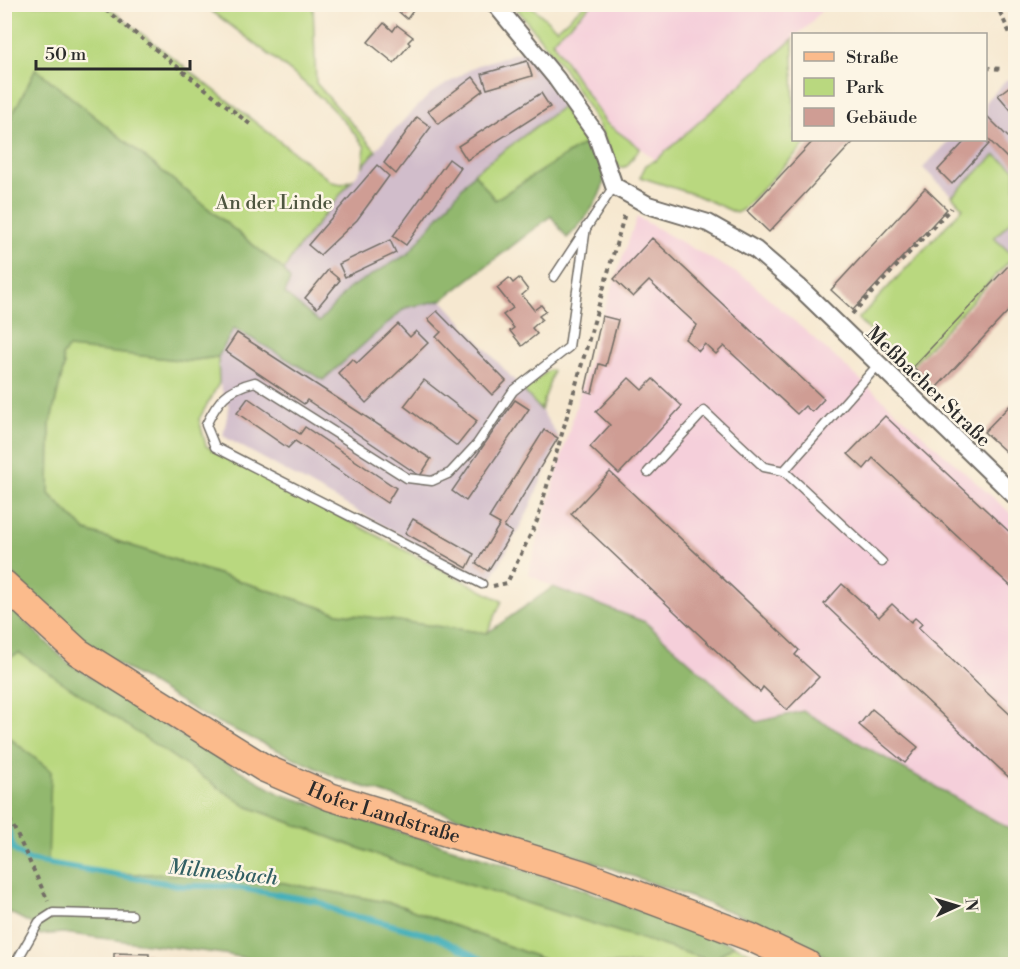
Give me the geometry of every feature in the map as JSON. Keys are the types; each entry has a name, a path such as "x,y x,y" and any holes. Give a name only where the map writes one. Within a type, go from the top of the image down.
{"main road":[{"name":"Hofer Landstraße","path":"4,584 78,652 264,768 331,797 582,874 750,937 807,964"}],"street":[{"path":"495,4 556,78 596,134 614,186"},
{"name":"Meßbacher Straße","path":"614,186 648,205 708,223 756,250 1016,497"}],"lane":[{"path":"554,277 614,186"},
{"path":"482,584 215,447 206,425 215,406 235,387 255,382 407,478 432,481 450,473 477,444 513,391 569,347 586,227"},
{"path":"784,471 878,365"},
{"path":"648,472 704,411 764,466 784,471 882,562"},
{"path":"15,964 39,922 53,913 132,915"}],"path":[{"path":"98,4 251,125"},
{"path":"996,4 1016,46"},
{"path":"987,68 1002,69"},
{"path":"482,584 491,586 507,583 537,520 630,195"},
{"name":"Meßbacher Straße","path":"839,328 951,208"},
{"path":"4,802 6,811 53,913"}],"shaded area":[{"path":"591,5 826,5 807,27 799,33 792,33 792,40 656,160 606,123 552,41"},
{"path":"528,49 562,107 474,173 408,254 349,288 319,322 285,294 290,280 284,270 297,249 387,137 430,94 476,66"},
{"path":"1015,78 1015,169 994,155 952,196 923,168 949,141 987,141 987,101 1006,80"},
{"path":"637,217 747,279 1015,517 1015,832 803,711 757,722 645,622 557,589 528,574 602,316"},
{"path":"1015,217 1015,255 1014,256 994,238"},
{"path":"442,300 541,410 559,438 528,512 491,579 465,571 223,436 229,407 219,383 218,357 234,328 323,380 405,308"}],"green space":[{"name":"An der Linde","path":"5,5 105,5 332,182 342,184 352,180 297,249 284,270 36,69 5,131"},
{"path":"203,5 313,5 316,83 376,151 363,166 365,147 330,107 268,53"},
{"path":"514,5 530,5 557,29 584,5 591,5 552,41 606,123 640,148 627,166 621,168 615,164 597,122 564,69"},
{"path":"792,40 792,141 808,141 742,210 736,213 696,195 640,177 646,165 656,160"},
{"path":"36,69 284,270 290,280 285,294 319,322 349,288 408,254 474,173 495,200 585,143 601,161 604,181 595,203 567,238 551,216 442,300 405,308 323,380 234,328 218,357 188,361 68,348 62,356 64,366 50,424 49,494 86,531 338,613 487,633 553,587 645,622 757,722 803,711 1015,832 1015,964 841,964 761,923 586,859 340,779 206,717 87,645 20,583 5,564 4,131"},
{"path":"562,107 585,143 495,200 474,173"},
{"path":"995,155 1015,169 1015,217 994,238 1014,256 908,370 858,319 963,208 952,196"},
{"path":"68,347 187,361 218,357 219,383 199,419 206,446 502,601 487,633 338,613 86,531 49,494 50,424 64,366 62,356"},
{"path":"549,370 553,371 541,410 523,390"},
{"path":"4,602 67,662 196,745 280,794 576,887 734,945 712,961 393,861 246,806 19,653 5,660"},
{"path":"19,652 246,806 393,861 712,961 734,945 773,964 556,964 396,904 247,876 95,873 47,863 51,771 5,734 4,660"},
{"path":"4,734 51,771 48,863 95,873 247,876 396,904 556,964 268,964 224,954 63,933 38,935 32,924 5,910 8,844 4,838"}],"building":[{"path":"390,4 418,4 407,19"},
{"path":"384,23 393,31 397,25 413,37 394,63 368,42"},
{"path":"527,61 532,76 487,89 482,74"},
{"path":"473,77 483,90 438,124 428,111"},
{"path":"1014,83 1016,85 1016,116 998,95"},
{"path":"541,93 550,107 467,160 458,146"},
{"path":"987,116 1016,145 1016,167 987,138"},
{"path":"417,117 431,127 396,174 384,163"},
{"path":"813,141 854,141 769,232 747,211"},
{"path":"965,141 985,141 989,144 952,184 938,170"},
{"path":"449,159 461,168 406,245 393,236"},
{"path":"377,165 389,176 357,220 320,255 308,245"},
{"path":"925,188 947,209 853,310 831,290"},
{"path":"652,238 824,399 812,412 805,406 797,414 724,346 716,354 705,344 699,351 685,339 697,325 649,281 633,297 614,279"},
{"path":"390,240 396,253 345,277 339,264"},
{"path":"1008,266 1016,273 1016,303 936,388 913,367"},
{"path":"328,270 340,280 317,308 305,298"},
{"path":"509,278 513,283 519,278 528,290 522,295 534,310 541,305 546,311 539,316 542,319 532,328 537,334 522,346 510,331 514,328 503,315 513,308 497,288"},
{"path":"437,311 506,381 492,395 436,337 441,332 428,319"},
{"path":"602,316 618,320 606,366 599,364 592,393 585,391"},
{"path":"398,324 410,337 416,331 428,343 366,403 338,373 352,359 357,363"},
{"path":"237,333 431,459 420,476 307,400 304,404 225,351"},
{"path":"629,378 642,390 653,379 682,406 619,474 590,447 610,425 596,412"},
{"path":"424,380 477,421 457,446 404,406"},
{"path":"248,398 300,434 305,427 396,488 387,503 295,441 288,448 237,413"},
{"path":"1016,399 1016,461 984,432"},
{"path":"515,400 529,409 466,501 452,491"},
{"path":"885,416 1016,538 1016,591 873,458 864,469 848,454"},
{"path":"544,430 558,438 504,527 512,532 488,571 476,563 500,524 489,518"},
{"path":"610,472 799,650 795,655 819,677 787,710 763,687 760,692 571,514"},
{"path":"413,519 474,554 467,568 405,533"},
{"path":"842,584 879,617 892,604 911,622 915,618 922,624 918,628 1016,720 1016,784 824,604"},
{"path":"872,709 918,747 905,763 859,725"},
{"path":"114,953 149,954 149,964 114,964"}],"waterway":[{"name":"Milmesbach","path":"4,816 14,850 29,860 183,886 228,886 316,901 346,915 370,919 436,937 491,964"}]}
